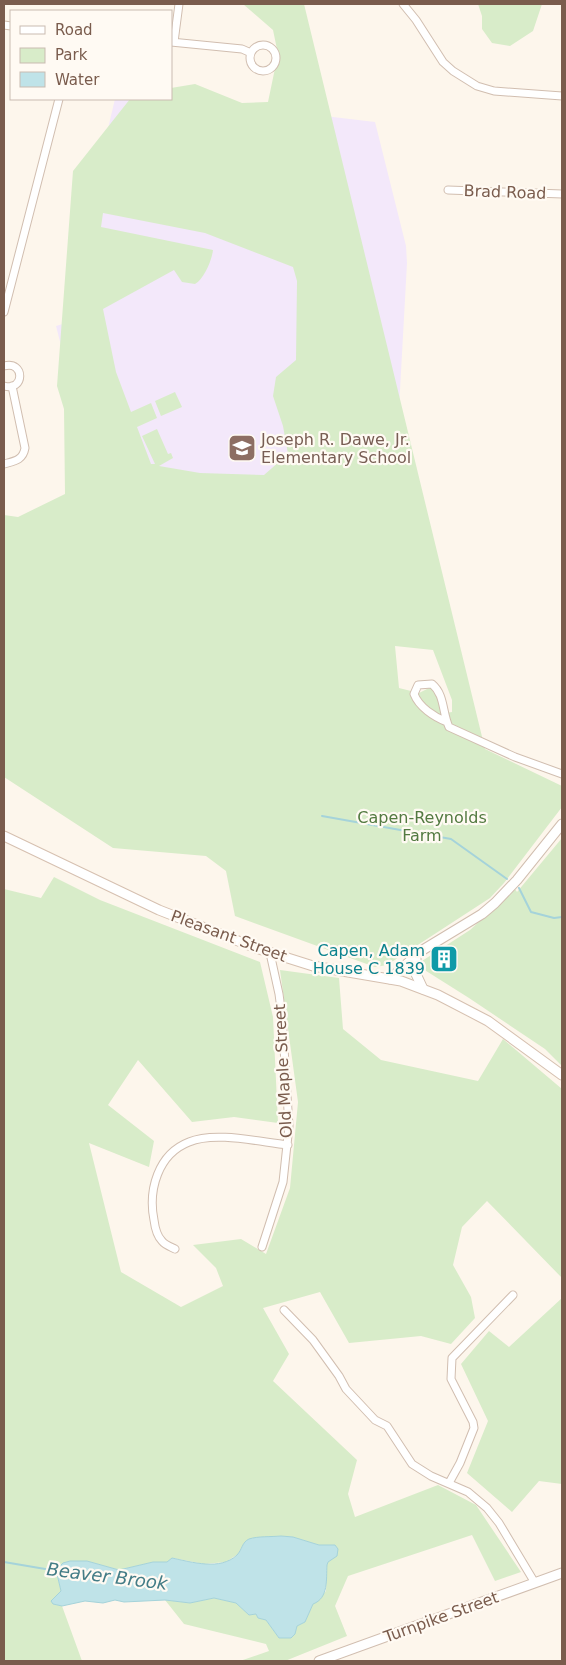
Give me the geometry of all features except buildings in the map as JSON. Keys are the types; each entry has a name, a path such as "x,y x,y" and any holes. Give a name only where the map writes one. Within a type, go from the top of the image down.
{"main road":[{"path":"390,979 416,955 437,940 477,917 495,904 562,824"},
{"name":"Pleasant Street","path":"4,836 159,910 270,953 313,966 390,979 423,989 457,1004 488,1021 562,1075"},
{"path":"416,955 416,974 423,989"},
{"name":"Turnpike Street","path":"319,1661 562,1573"}],"street":[{"path":"179,4 173,42 242,49 251,53"},
{"path":"403,4 416,20 443,62 453,71 477,86 494,91 562,96"},
{"path":"4,308 59,100"},
{"name":"Brad Road","path":"448,190 562,194"},
{"path":"4,366 12,365 19,371 19,379 12,386 4,386"},
{"path":"4,464 19,460 23,456 25,448 12,386"},
{"path":"447,722 439,719 420,705 414,694 418,685 432,684 436,688 443,701 449,727 480,742 562,774"},
{"name":"Old Maple Street","path":"262,1247 283,1182 288,1145 288,1109 282,1017 270,953"},
{"path":"175,1249 164,1244 158,1236 152,1202 154,1184 160,1169 174,1150 193,1141 217,1137 288,1145"},
{"path":"450,1483 474,1428 473,1422 451,1379 452,1358 512,1295"},
{"path":"284,1310 313,1340 346,1389 375,1420 387,1426 412,1464 431,1476 468,1492 487,1508 499,1523 535,1583"}],"shaded area":[{"name":"Joseph R. Dawe, Jr. Elementary School","path":"115,100 274,110 375,122 406,246 407,263 383,699 119,570 56,326 66,323 67,300"}],"green space":[{"name":"Capen-Reynolds Farm","path":"243,4 304,4 485,749 562,786 562,807 504,883 490,898 387,965 375,967 235,916 226,871 206,856 113,848 4,777 4,515 18,517 65,494 64,409 57,386 73,171 129,100 172,100 172,88 195,84 242,103 268,102 278,54 273,30","holes":["103,213 205,233 293,267 297,281 296,360 276,377 273,396 283,426 288,454 264,475 200,473 159,466 173,458 171,453 168,454 157,429 142,436 155,464 151,464 137,427 157,418 151,403 131,412 116,372 103,309 174,270 182,282 195,284 207,269 213,250 101,227","395,646 433,650 452,700 452,712 446,713 438,696 431,687 419,693 399,688"]},
{"path":"478,4 542,4 533,31 510,46 492,43 482,29 482,16"},
{"path":"175,392 182,407 161,416 155,401"},
{"path":"562,838 562,1066 545,1049 423,969 422,961 470,930 515,889 517,892"},
{"path":"54,877 100,900 260,962 273,1017 278,1123 234,1117 192,1122 138,1060 108,1105 154,1141 149,1167 89,1143 121,1272 181,1307 223,1286 216,1268 193,1245 241,1239 266,1254 290,1188 298,1102 280,970 339,978 343,1029 381,1060 478,1081 503,1039 562,1089 562,1278 487,1201 462,1227 453,1265 471,1297 475,1318 451,1344 421,1336 349,1343 320,1292 263,1308 289,1354 273,1381 357,1460 348,1494 355,1517 438,1485 476,1505 521,1572 495,1581 472,1535 348,1576 335,1606 347,1636 285,1661 240,1661 269,1651 266,1644 184,1624 165,1600 190,1603 214,1598 236,1603 249,1615 256,1614 258,1618 266,1620 279,1638 295,1634 297,1626 305,1622 313,1604 326,1591 327,1565 335,1545 319,1545 293,1537 280,1536 249,1539 244,1543 238,1554 226,1562 204,1564 173,1558 167,1562 153,1562 119,1570 87,1561 57,1574 61,1591 53,1604 62,1606 82,1661 4,1661 4,889 41,898"},
{"path":"562,1298 562,1484 539,1481 512,1512 467,1473 488,1421 461,1364 489,1331 509,1347"}],"water":[{"path":"281,1536 293,1537 319,1545 335,1545 338,1549 337,1556 328,1562 327,1565 326,1588 322,1597 313,1604 305,1622 297,1626 295,1634 291,1638 279,1638 266,1620 258,1618 256,1614 249,1615 236,1603 214,1598 190,1603 165,1600 124,1602 115,1600 103,1603 85,1601 62,1606 53,1604 51,1601 61,1591 57,1574 58,1568 63,1563 70,1561 87,1561 119,1570 153,1562 167,1562 172,1558 214,1564 230,1560 237,1555 249,1539"}],"waterway":[{"path":"322,816 451,839 507,879"},
{"path":"519,888 531,912 554,918 562,917"},
{"name":"Beaver Brook","path":"4,1562 57,1571"}],"place":[{"name":"Joseph R. Dawe, Jr. Elementary School","path":"242,448"},
{"name":"Capen, Adam House C 1839","path":"444,959"}]}
